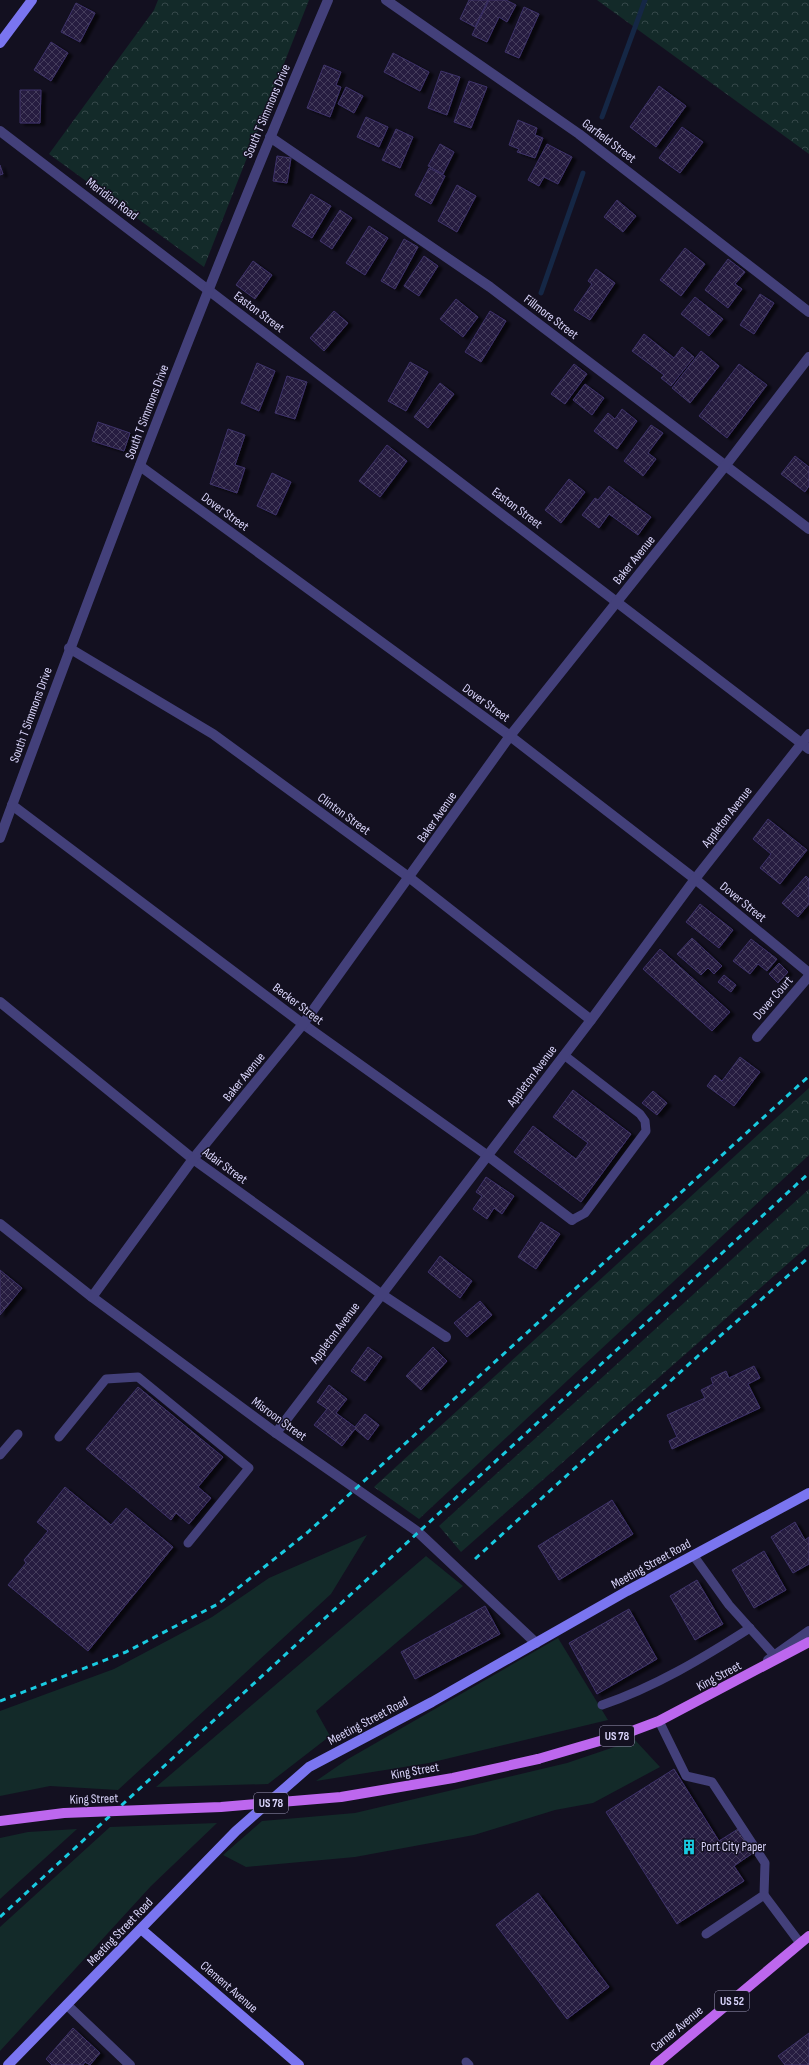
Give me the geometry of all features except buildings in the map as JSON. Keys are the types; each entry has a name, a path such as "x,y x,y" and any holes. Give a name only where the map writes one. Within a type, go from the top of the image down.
{"main road":[{"name":"King Street","path":"0,1821 64,1813 221,1807 341,1797 453,1778 538,1759 627,1733 659,1721 809,1642"},
{"name":"Carner Avenue","path":"655,2065 809,1936"}],"street":[{"path":"0,43 32,0"},
{"name":"South T Simmons Drive","path":"0,838 69,648 208,289 328,0"},
{"name":"Garfield Street","path":"386,0 579,134 809,312"},
{"name":"Meridian Road","path":"0,131 208,289"},
{"name":"Fillmore Street","path":"270,137 490,287 809,529"},
{"name":"Easton Street","path":"208,289 806,746"},
{"name":"Baker Avenue","path":"92,1297 193,1160 304,1024 410,878 510,736 726,465 809,357"},
{"name":"Dover Street","path":"140,466 510,736 695,879 809,973"},
{"name":"Clinton Street","path":"69,648 214,734 410,878 590,1020"},
{"name":"Appleton Avenue","path":"276,1433 488,1156 695,879 806,746 809,734"},
{"name":"Becker Street","path":"12,805 304,1024 488,1156 572,1220"},
{"name":"Dover Court","path":"756,1037 809,976"},
{"name":"Adair Street","path":"0,1002 193,1160 381,1294 446,1337"},
{"name":"Misroon Street","path":"0,1224 92,1297 276,1433 418,1532 536,1643"},
{"name":"Meeting Street Road","path":"8,2065 236,1831 309,1767 432,1702 693,1555 809,1493"},
{"path":"692,1704 750,1672 809,1631"},
{"name":"Clement Avenue","path":"142,1929 299,2065"},
{"path":"67,2005 130,2065"}],"lane":[{"path":"564,1055 640,1114 645,1121 646,1131 585,1213 572,1220"},
{"path":"59,1437 106,1379 138,1377 243,1463 249,1468 188,1543"},
{"path":"0,1455 18,1434"},
{"path":"693,1555 729,1605 774,1655"},
{"path":"602,1705 634,1694 697,1661 750,1628"},
{"path":"659,1721 686,1776 712,1782 765,1863 764,1895 800,1943"},
{"path":"706,1934 764,1895"}],"green space":[{"path":"158,0 309,0 204,267 49,154 154,10"},
{"path":"597,0 809,0 809,154"},
{"path":"809,1088 809,1155 419,1519 374,1487"},
{"path":"809,1189 809,1245 461,1552 439,1526"},
{"path":"367,1535 331,1594 118,1790 50,1786 0,1796 0,1711 114,1669 212,1617 269,1578"},
{"path":"426,1556 463,1586 316,1711 330,1736 268,1784 156,1787"},
{"path":"558,1638 608,1720 429,1763 316,1781 348,1759"},
{"path":"635,1740 660,1767 593,1803 555,1810 474,1835 355,1857 246,1867 223,1855 262,1821 355,1813 567,1763"},
{"path":"217,1823 151,1886 0,2051 0,1927 110,1827"},
{"path":"77,1829 0,1899 0,1838 28,1832"}],"waterway":[{"path":"602,117 645,0"},
{"path":"541,293 583,173"}],"railway":[{"path":"0,1701 126,1652 218,1604 308,1532 809,1076"},
{"path":"0,1917 809,1173"},
{"path":"475,1559 809,1257"}],"place":[{"name":"Port City Paper","path":"689,1847"}]}
